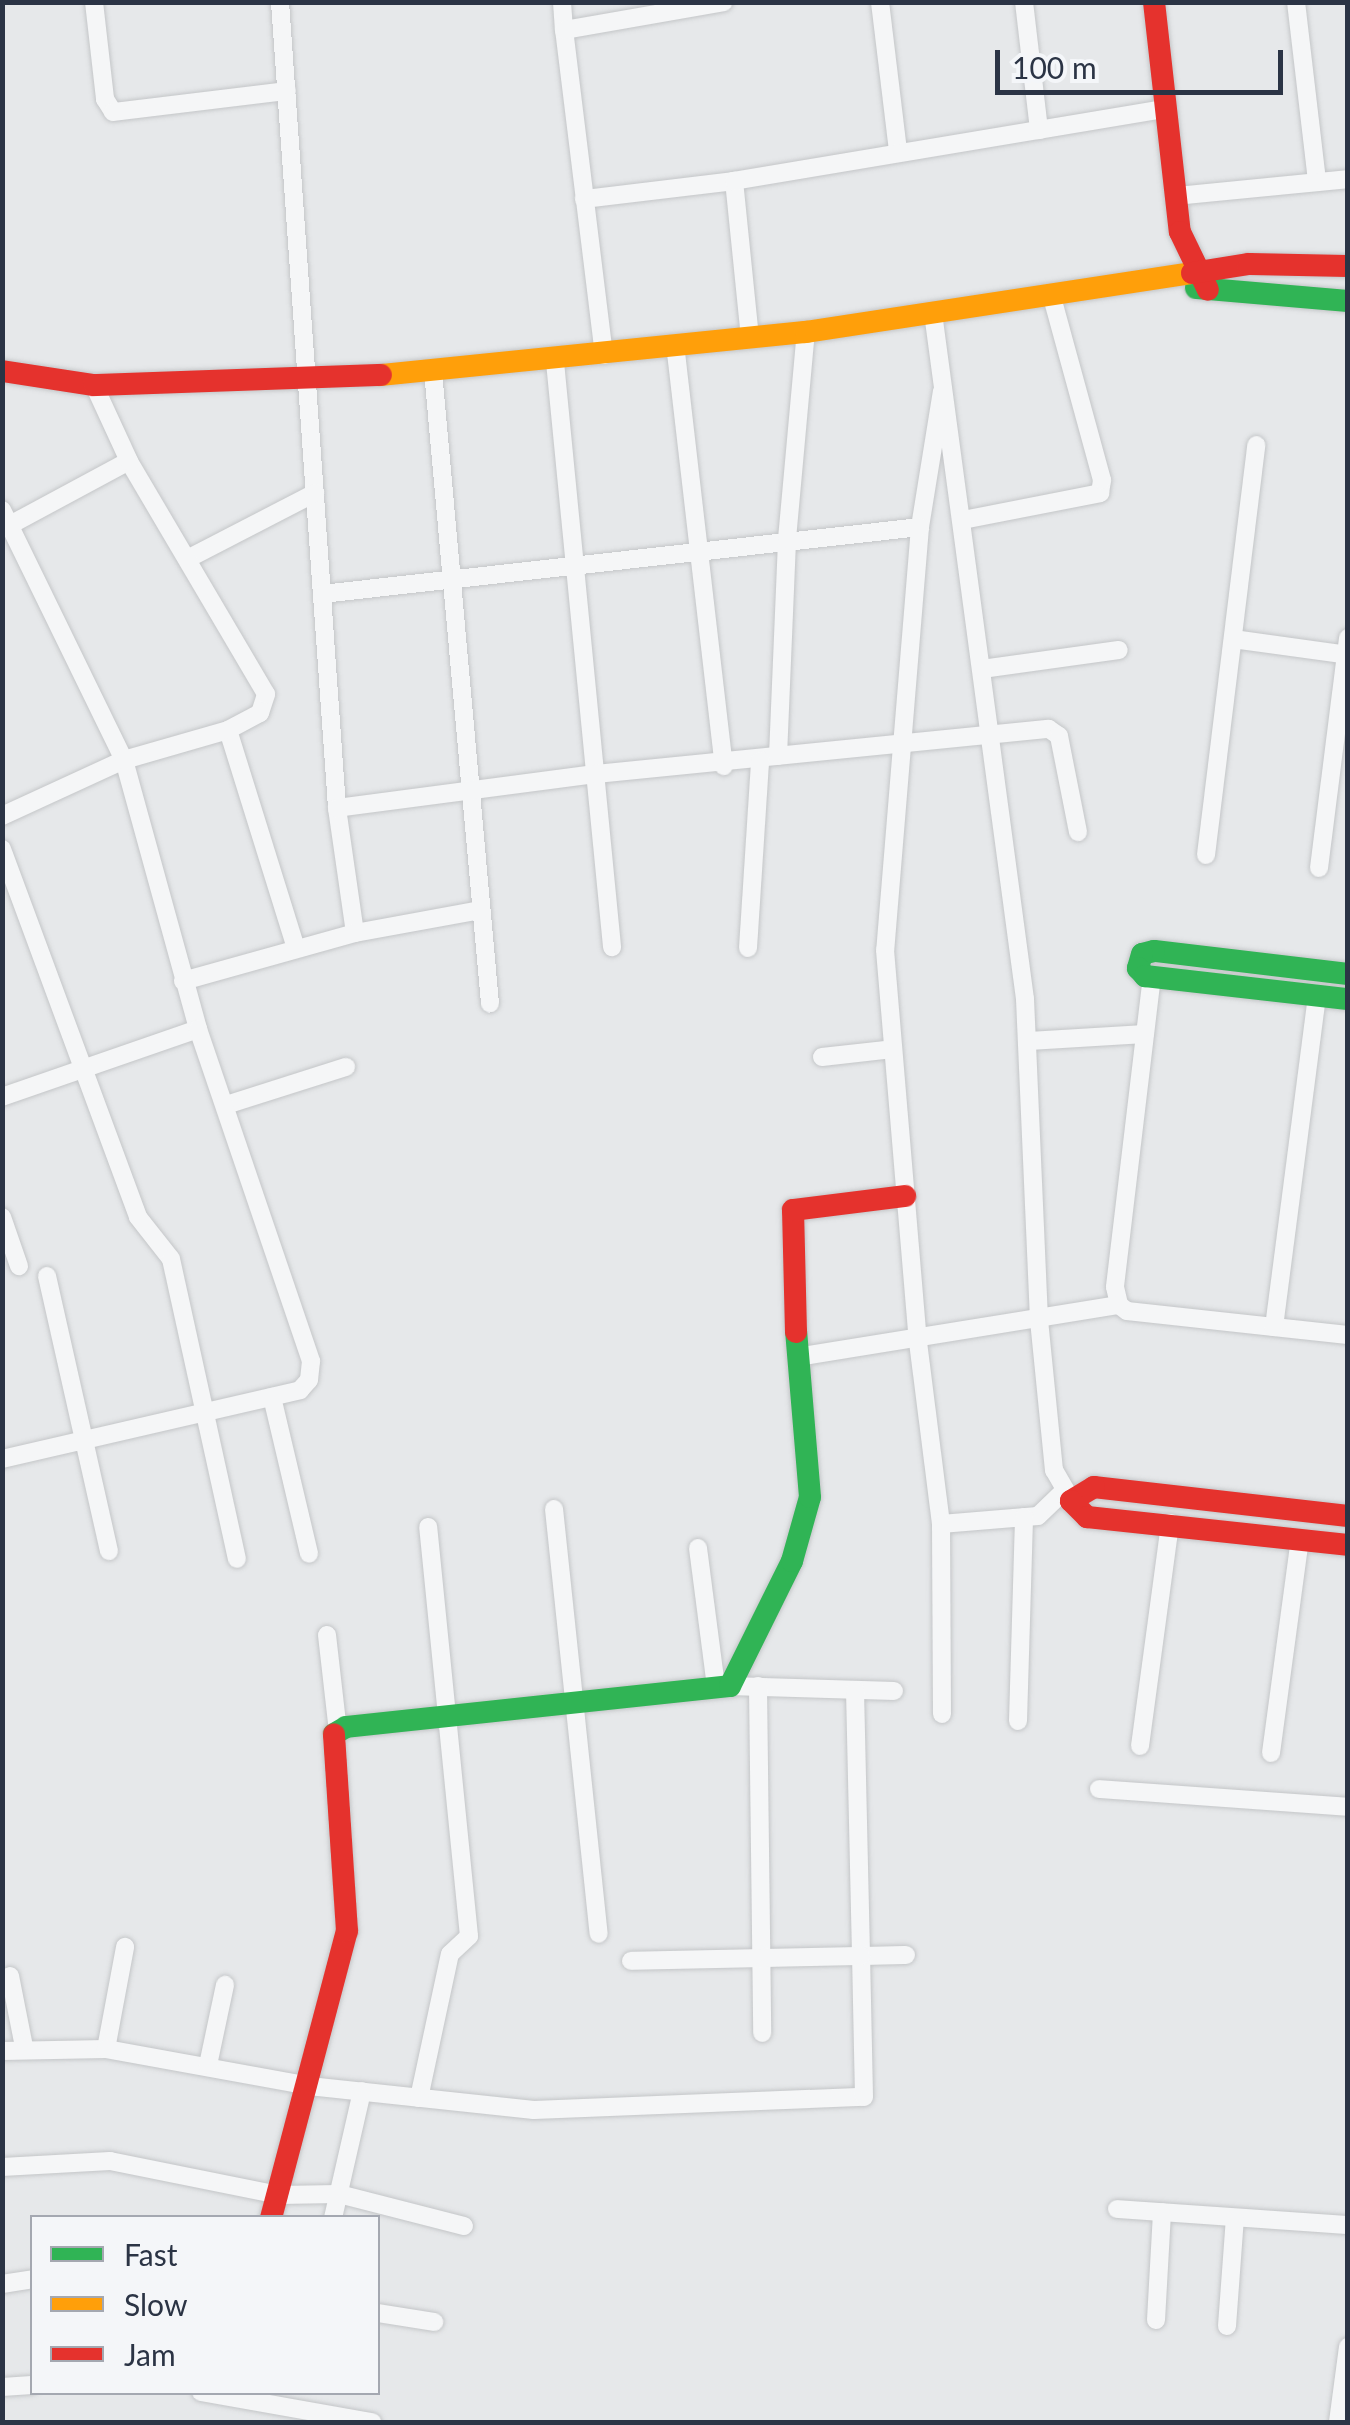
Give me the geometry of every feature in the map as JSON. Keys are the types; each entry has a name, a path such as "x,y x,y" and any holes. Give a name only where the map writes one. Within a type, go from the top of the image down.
{"street":[{"path":"94,2 105,99 113,112 286,91"},
{"path":"280,2 337,808 355,934"},
{"path":"562,2 604,355"},
{"path":"564,30 724,2"},
{"path":"880,2 898,150"},
{"path":"1024,2 1039,130"},
{"path":"1154,2 1186,255 1202,282"},
{"path":"1296,2 1317,182"},
{"path":"584,198 734,181 898,150 1166,109"},
{"path":"1176,196 1348,179"},
{"path":"734,181 750,338"},
{"path":"1202,282 1250,264 1348,266"},
{"path":"2,371 94,384 308,380 555,362 675,344 806,332 1156,281 1202,282 1348,300"},
{"path":"963,520 1100,493 1102,480 1050,294"},
{"path":"933,313 1029,1041 1039,1320 1054,1470 1067,1496 1087,1517 1348,1545"},
{"path":"748,948 769,758 806,332"},
{"path":"675,344 724,766"},
{"path":"555,362 578,561 612,947"},
{"path":"433,371 468,795 490,1002"},
{"path":"2,816 124,760 228,730 260,713 266,694 129,461 94,384"},
{"path":"942,391 920,528 898,748 885,950 918,1342 941,1524 942,1714"},
{"path":"1206,855 1256,445"},
{"path":"2,1459 300,1390 311,1360 183,981 124,760 6,518 129,461"},
{"path":"189,558 315,493"},
{"path":"322,594 450,574 920,528"},
{"path":"1233,639 1347,649 1320,868"},
{"path":"982,669 1119,650"},
{"path":"228,730 296,948"},
{"path":"337,808 468,795 596,774 724,766 990,734 1055,731 1078,832"},
{"path":"2,850 138,1217 171,1259 237,1559"},
{"path":"183,981 296,948 480,910"},
{"path":"1348,974 1154,951 1139,960 1140,972 1152,976 1348,998"},
{"path":"1152,976 1115,1287 1119,1305 1127,1312 1348,1335"},
{"path":"1274,1327 1317,995"},
{"path":"2,1097 198,1029"},
{"path":"1029,1041 1145,1034"},
{"path":"822,1057 893,1049"},
{"path":"226,1105 346,1067"},
{"path":"723,1686 806,1520 810,1497 797,1357 793,1210 906,1196"},
{"path":"2,1218 19,1266"},
{"path":"46,1276 109,1551"},
{"path":"797,1357 918,1342 1119,1305"},
{"path":"272,1397 308,1554"},
{"path":"941,1524 1048,1512 1067,1496 1094,1487 1348,1516"},
{"path":"554,1509 578,1703 599,1934"},
{"path":"1018,1720 1024,1517"},
{"path":"1140,1746 1170,1523"},
{"path":"419,2098 450,1954 469,1936 428,1527"},
{"path":"1271,1753 1300,1539"},
{"path":"698,1548 723,1686"},
{"path":"271,2215 309,2086 347,1931 329,1748 338,1732 326,1634"},
{"path":"338,1732 723,1686 894,1691"},
{"path":"758,1686 762,2033"},
{"path":"2,2051 24,2047 106,2049 208,2064 309,2086 585,2111 864,2097 855,1690"},
{"path":"1099,1788 1348,1806"},
{"path":"106,2049 125,1946"},
{"path":"631,1961 762,1955 906,1955"},
{"path":"10,1976 24,2047"},
{"path":"208,2064 225,1985"},
{"path":"335,2215 362,2091"},
{"path":"2,2166 110,2161 278,2194 339,2194 464,2226"},
{"path":"1118,2209 1348,2225"},
{"path":"1156,2320 1162,2212"},
{"path":"1226,2326 1236,2218"},
{"path":"2,2284 30,2279"},
{"path":"380,2313 434,2322"},
{"path":"1338,2422 1348,2347"},
{"path":"2,2387 30,2385"},
{"path":"228,2395 372,2422"}],"traffic: fast":[{"path":"1196,288 1348,301"},
{"path":"1348,974 1154,951 1142,954 1138,968 1145,976 1348,999"},
{"path":"334,1734 346,1727 730,1686 792,1561 810,1497 796,1332"}],"traffic: slow":[{"path":"381,375 806,332 1192,273"}],"traffic: jam":[{"path":"1154,2 1180,232 1208,290"},
{"path":"1192,273 1249,264 1348,266"},
{"path":"2,371 94,385 381,375"},
{"path":"796,1332 793,1210 905,1196"},
{"path":"1348,1516 1094,1487 1071,1501 1087,1517 1348,1545"},
{"path":"272,2215 347,1931 334,1734"}]}
